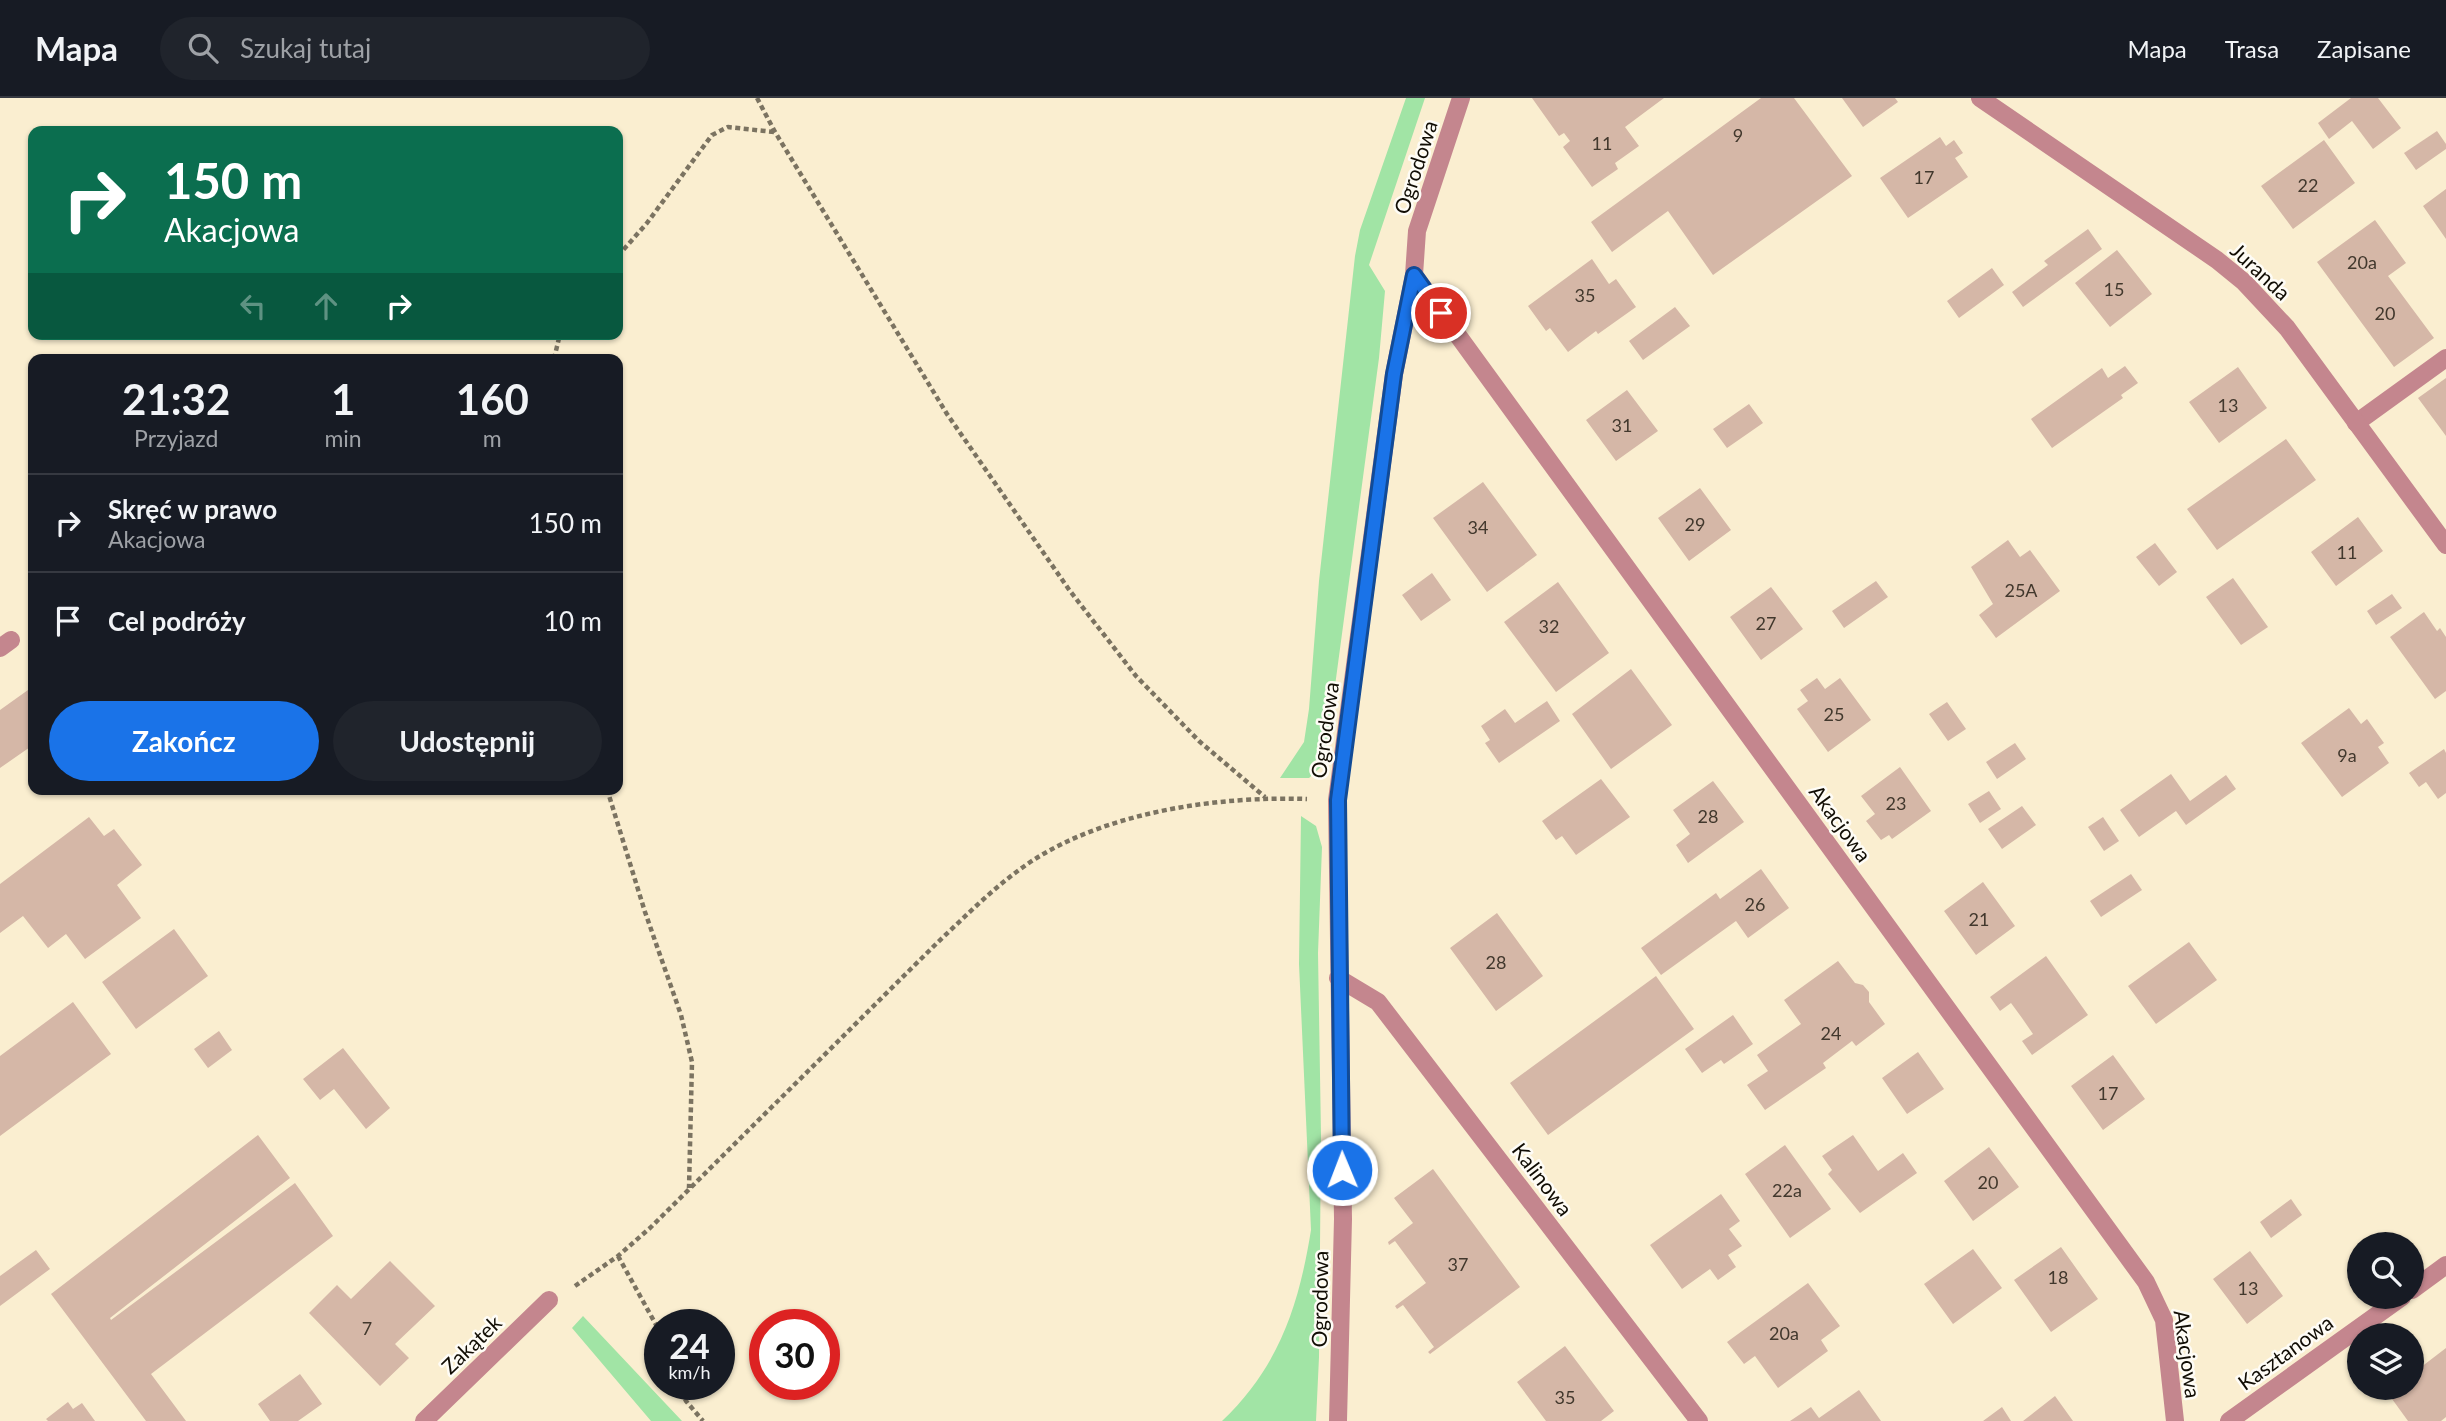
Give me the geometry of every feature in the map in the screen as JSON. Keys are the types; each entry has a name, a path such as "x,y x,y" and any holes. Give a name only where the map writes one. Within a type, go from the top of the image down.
{"street":[{"name":"Ogrodowa","path":"1338,1421 1343,1219 1338,978 1338,800 1394,374 1414,275 1418,231 1461,98"},
{"name":"Juranda","path":"1980,98 2217,260 2244,282 2287,328 2446,545"},
{"name":"Akacjowa","path":"1414,275 2146,1282 2164,1320 2175,1421"},
{"path":"2356,423 2446,358"},
{"name":"Kalinowa","path":"1338,978 1378,1002 1699,1421"},
{"path":"2424,1281 2446,1265"},
{"name":"Zakątek","path":"424,1421 549,1300"},
{"name":"Kasztanowa","path":"2229,1421 2385,1309"}],"path":[{"path":"757,98 947,414 1070,591 1136,676 1199,741 1265,797"},
{"path":"623,250 647,223 712,135 728,127 775,132"},
{"path":"609,795 645,912 681,1015 692,1062 689,1189"},
{"path":"549,1300 586,1280 618,1256 981,901 1036,859 1069,841 1135,819 1227,800 1265,797 1338,800"},
{"path":"618,1256 647,1309"},
{"path":"685,1400 703,1421"}],"green space":[{"path":"1406,98 1425,98 1369,265 1385,291 1379,358 1326,753 1322,766 1309,778 1280,778 1304,742 1309,709 1319,581 1355,256 1360,230"},
{"path":"1301,816 1316,826 1322,847 1318,953 1321,1135 1316,1421 1222,1421 1242,1400 1272,1357 1293,1309 1311,1230 1299,964"},
{"path":"583,1316 644,1381 644,1400 662,1400 682,1421 651,1421 572,1328"}],"building":[{"path":"1532,98 1664,98 1625,127 1639,146 1615,163 1618,169 1592,187 1563,147 1570,141 1564,133 1559,136"},
{"path":"1761,98 1794,98 1852,176 1713,275 1668,211 1612,252 1591,222"},
{"path":"1842,98 1895,98 1898,102 1863,127"},
{"path":"2351,98 2378,98 2401,128 2373,149 2352,121 2329,139 2318,123"},
{"path":"2437,131 2446,144 2446,149 2416,170 2404,153"},
{"path":"1940,137 1946,146 1954,140 1963,153 1955,158 1968,177 1908,218 1880,178"},
{"path":"2324,140 2355,183 2293,229 2261,186"},
{"path":"2446,189 2446,239 2423,206"},
{"path":"2375,220 2406,263 2388,276 2434,338 2394,367 2317,262"},
{"path":"2088,229 2102,249 2023,307 2012,292 2048,265 2044,261"},
{"path":"2117,250 2152,294 2110,327 2075,283"},
{"path":"1592,259 1609,284 1616,279 1636,307 1568,352 1550,328 1546,331 1528,306"},
{"path":"1992,268 2004,285 1959,318 1947,301"},
{"path":"1675,307 1690,326 1643,360 1629,341"},
{"path":"2125,366 2138,383 2121,395 2123,398 2052,448 2031,419 2102,368 2108,378"},
{"path":"2238,367 2267,408 2219,443 2189,402"},
{"path":"2446,378 2446,436 2418,398"},
{"path":"1627,390 1658,431 1616,461 1586,420"},
{"path":"1749,404 1763,423 1727,448 1713,429"},
{"path":"2286,439 2316,480 2217,550 2187,509"},
{"path":"1483,482 1537,555 1487,592 1433,518"},
{"path":"1700,488 1731,530 1689,561 1658,518"},
{"path":"2358,517 2383,551 2336,586 2311,552"},
{"path":"2008,540 2020,557 2030,550 2060,591 1996,638 1979,615 1993,604 1971,567"},
{"path":"2155,543 2177,572 2159,586 2136,557"},
{"path":"1432,573 1451,600 1421,621 1402,595"},
{"path":"2233,578 2268,627 2241,645 2206,597"},
{"path":"1876,581 1888,597 1844,628 1832,611"},
{"path":"1558,582 1609,653 1556,692 1504,622"},
{"path":"1771,587 1803,629 1761,660 1730,617"},
{"path":"2392,594 2402,608 2376,625 2367,611"},
{"path":"2424,612 2437,631 2440,628 2446,637 2446,691 2435,699 2390,637"},
{"path":"1631,669 1672,725 1611,769 1572,714"},
{"path":"1817,678 1825,689 1840,678 1871,720 1828,752 1797,709 1808,701 1800,690"},
{"path":"28,690 28,748 0,768 0,710"},
{"path":"1547,701 1560,721 1499,763 1485,743 1490,740 1481,726 1505,709 1515,723"},
{"path":"1947,702 1966,729 1948,741 1929,714"},
{"path":"2349,708 2361,724 2367,719 2384,743 2378,747 2389,763 2342,797 2301,743"},
{"path":"2015,743 2026,759 1997,779 1986,762"},
{"path":"2444,749 2446,793 2438,799 2426,782 2419,787 2409,773"},
{"path":"1900,767 1931,811 1892,839 1889,835 1881,840 1866,821 1875,814 1861,796"},
{"path":"2171,774 2190,801 2226,775 2236,789 2186,825 2176,811 2139,837 2120,810"},
{"path":"1601,779 1630,817 1576,855 1562,836 1556,840 1542,821"},
{"path":"1713,781 1744,822 1688,863 1676,845 1690,834 1673,810"},
{"path":"1989,791 2001,809 1980,823 1968,804"},
{"path":"2022,806 2036,825 2002,849 1988,829"},
{"path":"89,817 104,836 114,829 142,865 117,885 141,918 85,959 66,934 48,948 23,916 0,933 0,884"},
{"path":"2103,817 2119,841 2104,851 2088,827"},
{"path":"1761,869 1789,908 1748,938 1736,921 1661,975 1641,948 1716,893 1720,899"},
{"path":"2131,874 2142,890 2101,917 2090,901"},
{"path":"1983,882 2015,926 1976,955 1944,911"},
{"path":"1497,913 1543,976 1496,1011 1450,948"},
{"path":"174,929 208,976 136,1029 102,982"},
{"path":"2189,942 2217,980 2156,1024 2128,986"},
{"path":"2046,956 2088,1015 2032,1055 2022,1041 2033,1034 2022,1018 2011,1003 2000,1011 1990,997"},
{"path":"1838,961 1855,983 1863,985 1869,992 1869,1002 1885,1024 1856,1046 1852,1041 1823,1063 1826,1068 1765,1110 1747,1085 1768,1071 1757,1055 1801,1024 1784,1000"},
{"path":"1656,976 1694,1029 1548,1135 1510,1083"},
{"path":"73,1002 111,1054 0,1136 0,1056"},
{"path":"1733,1015 1753,1044 1724,1064 1721,1060 1702,1073 1685,1049"},
{"path":"219,1031 232,1050 208,1068 194,1049"},
{"path":"343,1048 390,1108 366,1129 334,1089 320,1100 303,1079"},
{"path":"1918,1052 1944,1089 1907,1114 1882,1078"},
{"path":"2113,1055 2145,1099 2103,1130 2071,1086"},
{"path":"258,1135 290,1178 110,1318 111,1320 295,1183 333,1236 151,1374 186,1421 146,1421 51,1294"},
{"path":"1853,1135 1878,1171 1903,1153 1917,1173 1860,1213 1828,1174 1832,1170 1822,1156"},
{"path":"1785,1145 1831,1209 1790,1238 1745,1174"},
{"path":"1989,1147 2019,1187 1973,1221 1944,1181"},
{"path":"1433,1169 1520,1287 1430,1354 1428,1352 1434,1347 1403,1305 1397,1309 1395,1306 1426,1283 1395,1241 1389,1245 1388,1242 1413,1223 1394,1198"},
{"path":"1721,1194 1740,1221 1729,1229 1742,1246 1728,1255 1736,1267 1718,1280 1710,1269 1682,1289 1650,1245"},
{"path":"2291,1199 2302,1215 2271,1238 2260,1222"},
{"path":"2061,1247 2098,1299 2051,1332 2014,1280"},
{"path":"1973,1249 2002,1288 1953,1324 1924,1284"},
{"path":"36,1250 50,1269 0,1306 0,1276"},
{"path":"2250,1251 2283,1296 2247,1324 2213,1279"},
{"path":"390,1261 435,1306 395,1344 409,1358 380,1386 309,1313 337,1285 351,1299"},
{"path":"1808,1283 1840,1326 1821,1340 1828,1351 1778,1388 1755,1356 1744,1364 1727,1342"},
{"path":"1565,1346 1614,1411 1601,1421 1546,1421 1517,1382"},
{"path":"2446,1348 2446,1417 2441,1421 2408,1421 2393,1400 2424,1400 2424,1365"},
{"path":"300,1374 322,1404 298,1421 270,1421 258,1404"},
{"path":"1859,1390 1881,1421 1790,1421 1811,1407 1819,1418"},
{"path":"2055,1396 2073,1421 2023,1421"},
{"path":"68,1402 73,1409 82,1403 95,1421 46,1419"},
{"path":"2002,1407 2011,1421 1983,1421"}],"route":[{"path":"1342,1170 1338,800 1394,374 1414,275 1441,313"}]}
